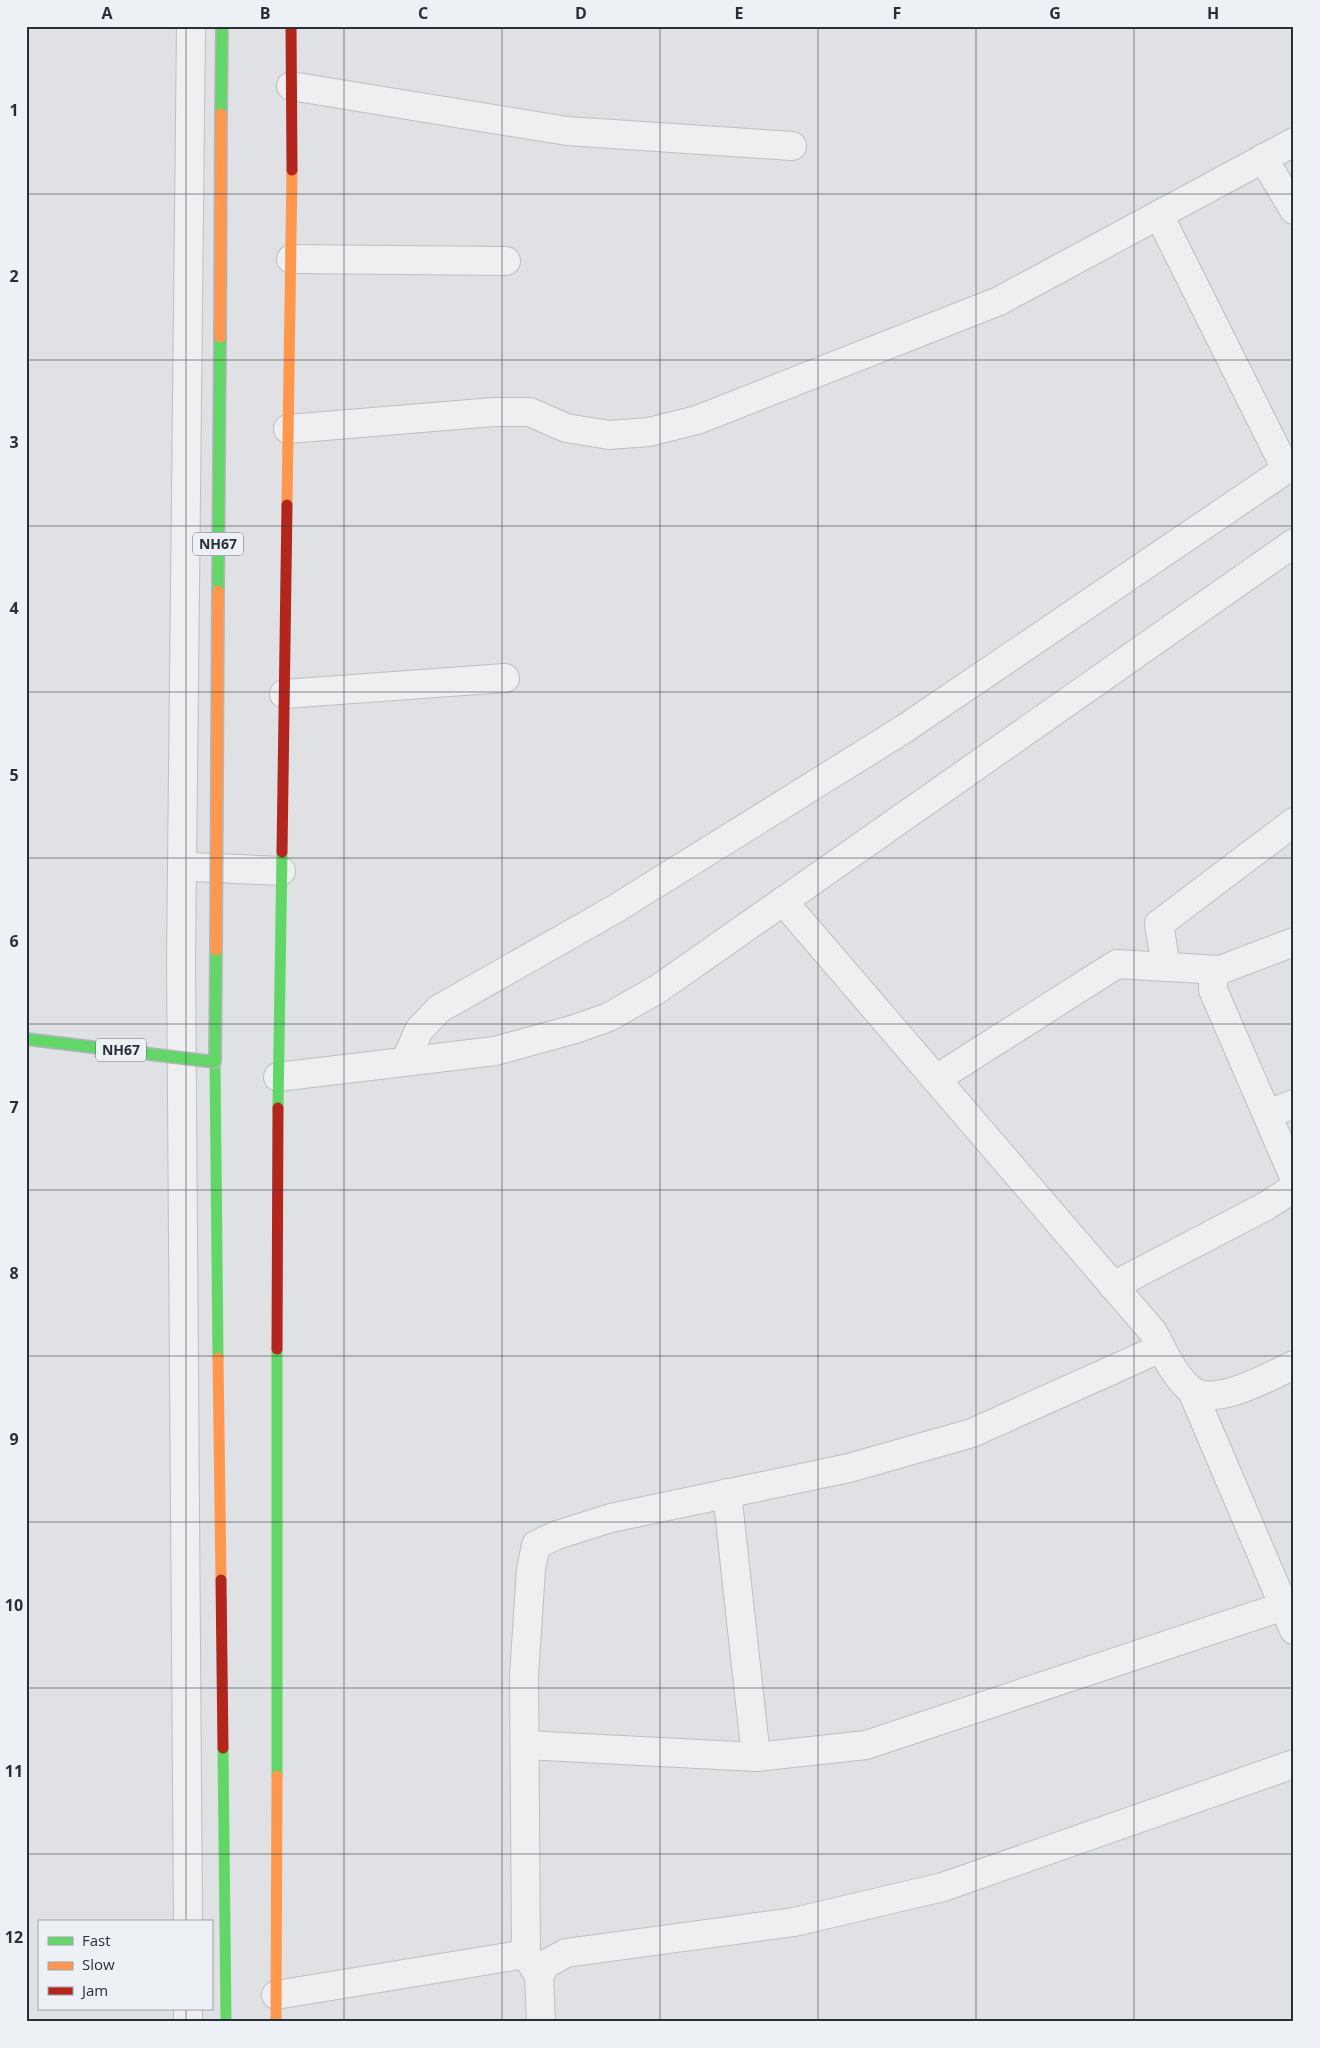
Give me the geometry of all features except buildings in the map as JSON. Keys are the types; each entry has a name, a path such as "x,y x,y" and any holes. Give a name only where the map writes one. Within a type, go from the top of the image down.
{"main road":[{"name":"NH67","path":"26,1039 215,1062 222,26"},
{"path":"276,2022 278,1077 291,259 291,26"},
{"path":"215,1062 226,2022"}],"street":[{"path":"188,1920 182,867 191,26"},
{"path":"292,86 567,131 792,146"},
{"path":"288,429 503,412 530,412 566,428 609,435 657,430 698,420 999,301 1294,142"},
{"path":"1264,158 1294,210"},
{"path":"406,1062 418,1030 439,1009 615,909 904,729 1290,467 1160,214"},
{"path":"291,259 506,261"},
{"path":"278,1077 495,1051 575,1029 609,1017 658,989 1294,543"},
{"path":"284,694 505,678"},
{"path":"1166,967 1159,924 1294,822"},
{"path":"182,867 281,870"},
{"path":"525,1745 756,1757 866,1745 1289,1618 1192,1391 1175,1371 1153,1332 784,901"},
{"path":"936,1079 1117,964 1220,970 1294,942"},
{"path":"1220,970 1213,979 1212,990 1294,1177"},
{"path":"1267,1114 1294,1104"},
{"path":"1113,1286 1266,1206 1291,1190 1294,1184"},
{"path":"541,2022 532,1965 524,1676 531,1569 536,1544 557,1534 611,1518 848,1468 972,1433 1161,1348"},
{"path":"1192,1391 1210,1396 1234,1391 1294,1365"},
{"path":"728,1493 756,1757"},
{"path":"276,1995 546,1964 566,1953 794,1922 943,1888 1294,1764"}],"traffic: fast":[{"path":"221,114 222,26"},
{"path":"218,591 220,337"},
{"path":"278,1108 282,852"},
{"path":"26,1039 215,1062 216,950"},
{"path":"215,1062 218,1358"},
{"path":"277,1349 277,1776"},
{"path":"223,1748 226,2022"}],"traffic: slow":[{"path":"220,337 221,114"},
{"path":"287,505 292,170"},
{"path":"216,950 218,591"},
{"path":"218,1358 221,1580"},
{"path":"276,2022 277,1776"}],"traffic: jam":[{"path":"291,26 292,170"},
{"path":"282,852 287,505"},
{"path":"277,1349 278,1108"},
{"path":"221,1580 223,1748"}]}
